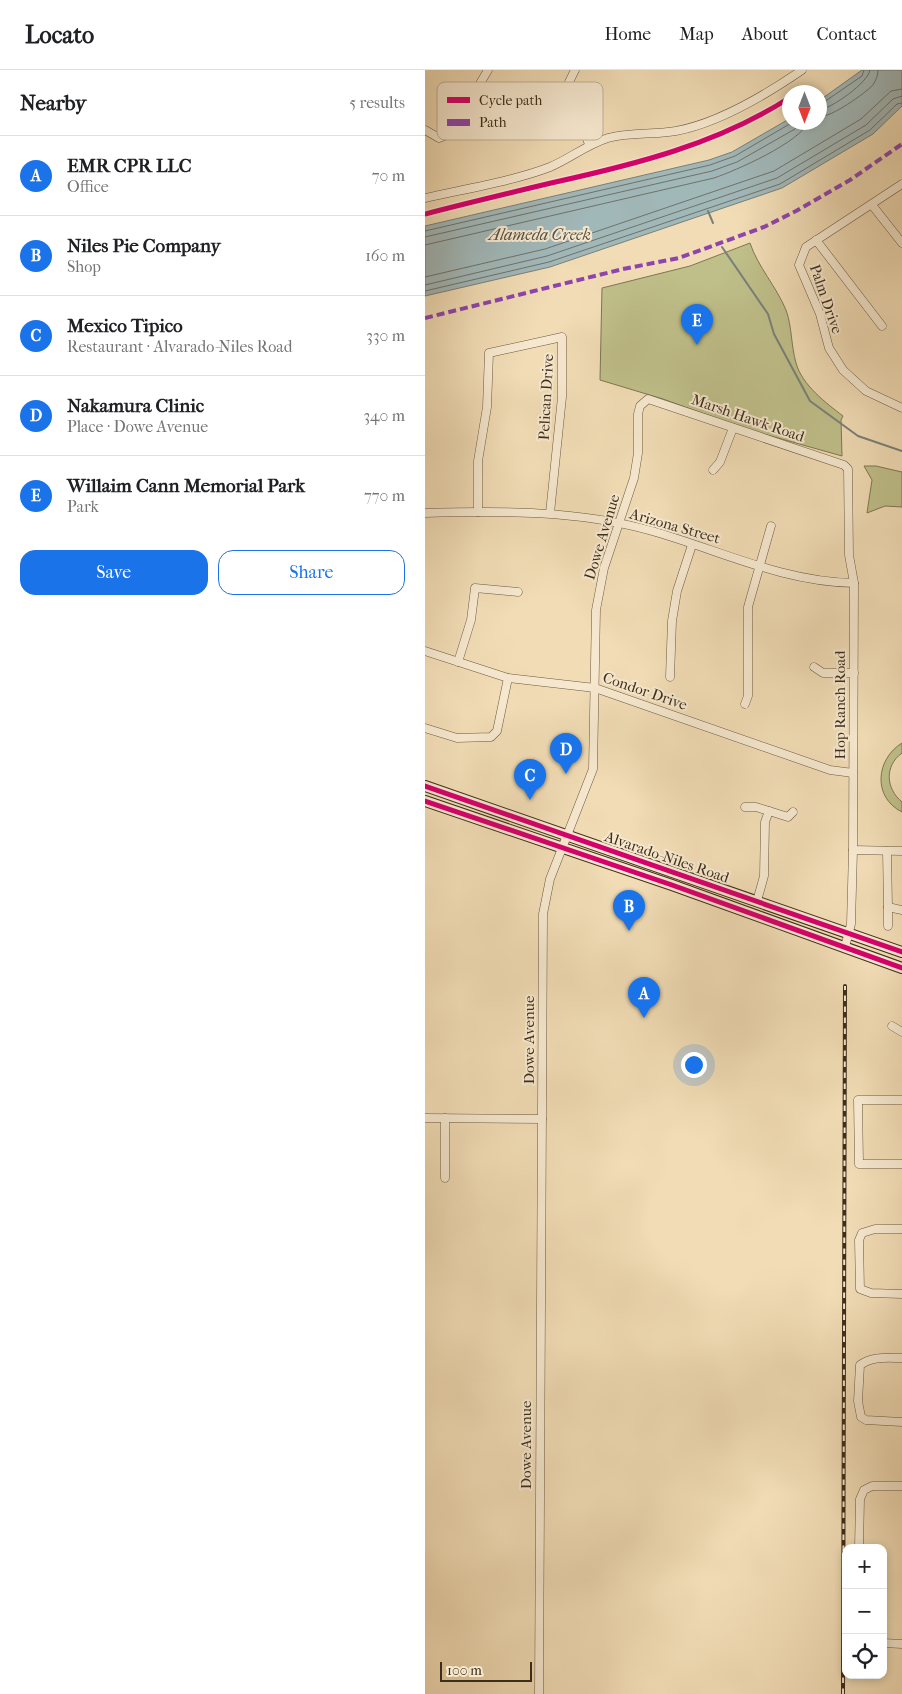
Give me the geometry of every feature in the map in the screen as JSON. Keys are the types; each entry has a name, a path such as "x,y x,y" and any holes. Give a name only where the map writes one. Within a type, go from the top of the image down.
{"main road":[{"name":"Alvarado-Niles Road","path":"425,786 679,876 902,952"},
{"name":"Alvarado-Niles Road","path":"425,801 902,968"}],"street":[{"path":"481,82 488,70"},
{"path":"569,82 575,70"},
{"path":"425,198 542,169 562,161 589,144 621,135 666,132 688,128 746,103 802,70"},
{"path":"425,130 437,137"},
{"path":"587,140 589,144"},
{"name":"Palm Drive","path":"902,184 872,206 816,240 802,253 799,265 820,314 829,348 843,370 866,391 902,408"},
{"path":"872,206 902,244"},
{"path":"816,240 882,326"},
{"name":"Pelican Drive","path":"478,512 478,461 487,407 489,353 563,338 562,396 550,513"},
{"name":"Marsh Hawk Road","path":"643,402 654,400 844,464"},
{"name":"Dowe Avenue","path":"539,1694 543,914 546,891 593,768 597,610 604,568 620,524 636,467 637,422 640,406 643,402"},
{"path":"713,470 720,462 733,428"},
{"name":"Hop Ranch Road","path":"844,464 849,474 849,555 853,583 854,672 853,850 849,934 845,947"},
{"name":"Arizona Street","path":"425,513 550,513 588,518 651,531 798,578 853,583"},
{"path":"745,704 748,696 748,607 771,526"},
{"path":"670,677 673,614 677,591 692,545"},
{"path":"458,662 471,620 475,588 518,592"},
{"name":"Condor Drive","path":"425,652 508,678 595,688 830,770 853,773"},
{"path":"814,667 823,673 854,672"},
{"path":"425,728 457,738 491,737 497,731 508,678"},
{"path":"745,807 756,807 788,817 793,812"},
{"path":"757,901 764,876 765,822 769,811"},
{"path":"853,850 902,851"},
{"path":"887,851 888,926"},
{"path":"888,907 902,910"},
{"path":"892,1026 902,1032"},
{"path":"902,1100 858,1100 859,1164 902,1164"},
{"path":"425,1118 542,1119"},
{"path":"445,1118 445,1178"},
{"path":"902,1228 875,1229 862,1233 859,1240 860,1289 871,1293 902,1294"},
{"path":"902,1358 868,1359 860,1365 858,1401 861,1417 879,1422 902,1422"},
{"path":"859,1544 859,1499 864,1490 872,1486 902,1486"},
{"path":"887,1643 902,1644"}],"green space":[{"path":"750,243 753,252 786,310 794,356 803,379 815,393 843,416 841,420 842,456 746,429 663,399 600,380 602,288 690,266"},
{"path":"864,466 876,466 902,472 902,507 885,506 867,513 872,480"},
{"path":"902,743 902,753 892,764 889,778 893,791 902,802 902,812 892,805 886,797 882,788 881,778 887,758"}],"water":[{"name":"Alameda Creek","path":"862,70 902,70 902,106 873,134 782,188 550,267 425,296 425,226 709,160 732,152 782,123 782,130 827,130 827,95"}],"waterway":[{"path":"708,211 713,223"},
{"path":"722,247 768,314 774,334 810,401 858,436 902,451"}],"railway":[{"path":"843,1694 845,986"}],"marked path":[{"path":"425,318 623,269 679,258 764,227 850,180 902,144"}],"cycle path":[{"path":"425,214 613,169 674,151 733,128 782,102"},
{"path":"425,786 902,952"},
{"path":"425,801 672,885 902,968"}],"place":[{"name":"Willaim Cann Memorial Park","path":"697,345"},
{"name":"Nakamura Clinic","path":"566,774"},
{"name":"Mexico Tipico","path":"530,800"},
{"name":"Niles Pie Company","path":"629,931"},
{"name":"EMR CPR LLC","path":"644,1018"}]}
